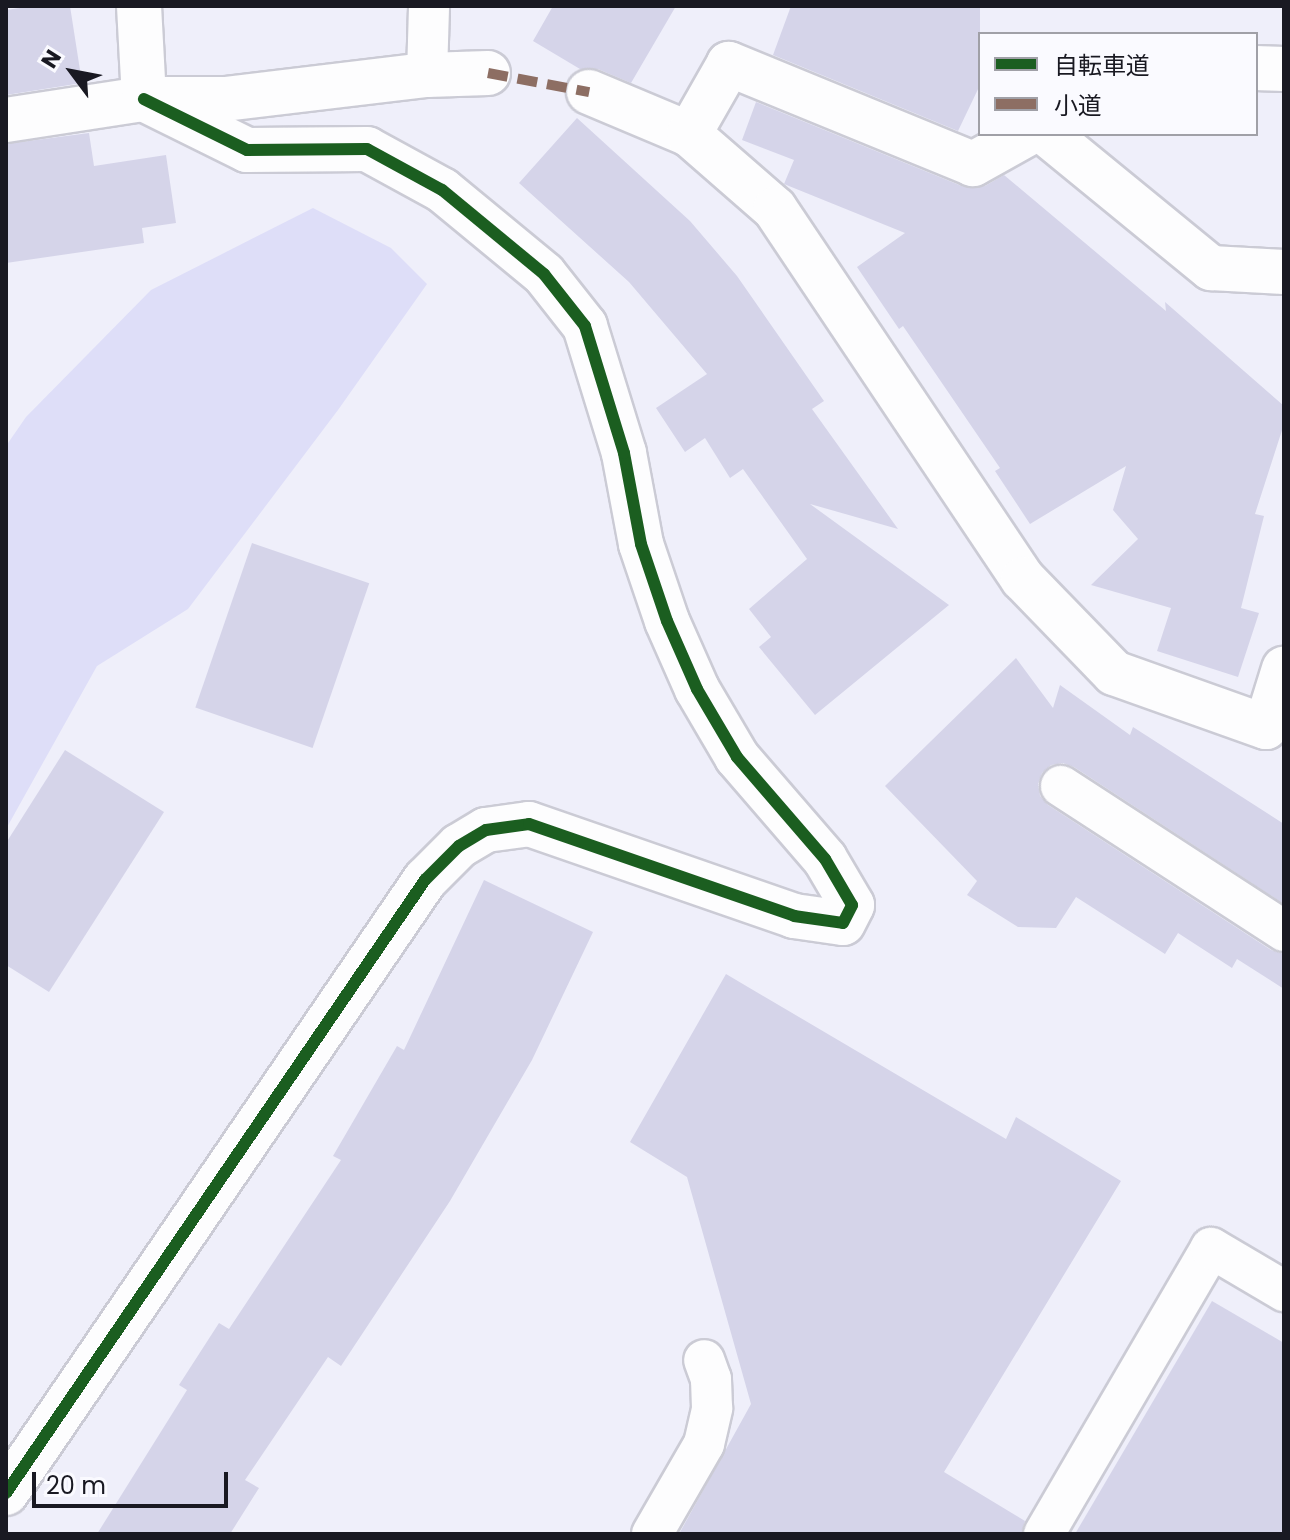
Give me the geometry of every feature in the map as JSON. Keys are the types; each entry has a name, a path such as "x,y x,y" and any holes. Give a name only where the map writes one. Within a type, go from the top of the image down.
{"street":[{"path":"139,6 144,99"},
{"path":"689,134 729,64 973,164 1023,136"},
{"path":"1258,68 1284,69"},
{"path":"6,120 144,99 225,99 427,75 488,73"},
{"path":"589,92 689,134 775,209 1023,579 1114,673 1266,727 1284,669"},
{"path":"6,1493 416,893 459,846 486,830 529,824 794,916 843,923 852,905 825,859 737,757 697,689 667,621 641,544 624,453 585,326 544,274 442,190 367,149 247,150 144,99"},
{"path":"1049,136 1211,268 1284,272"}],"lane":[{"path":"427,75 429,6"},
{"path":"1061,786 1284,931"},
{"path":"1044,1534 1211,1248 1284,1291"},
{"path":"652,1534 704,1444 712,1408 711,1379 704,1360"}],"shaded area":[{"path":"313,208 391,248 427,284 338,410 188,609 97,666 6,829 6,446 26,417 151,290"}],"building":[{"path":"70,6 82,83 6,95 6,10"},
{"path":"553,6 676,6 631,83 598,69 580,69 533,41"},
{"path":"791,6 980,6 978,89 958,131 773,55"},
{"path":"756,102 964,187 985,186 1004,175 1166,311 1165,302 1284,406 1284,424 1255,514 1264,516 1241,608 1259,613 1238,677 1157,651 1171,608 1091,585 1138,539 1113,510 1126,466 1030,524 995,471 1000,468 903,326 899,329 857,267 905,233 784,184 794,160 742,140"},
{"path":"577,118 690,221 737,276 824,401 812,409 898,529 810,504 949,605 815,715 759,647 771,637 749,609 807,559 743,469 730,478 705,438 685,452 656,408 707,374 629,282 519,183"},
{"path":"89,133 94,166 166,155 176,223 142,228 144,243 6,263 6,144"},
{"path":"252,543 369,583 313,748 195,708"},
{"path":"1016,658 1053,708 1060,685 1130,735 1133,727 1284,824 1284,904 1074,767 1063,763 1051,765 1042,773 1038,784 1040,796 1048,805 1271,950 1284,954 1284,989 1237,959 1232,968 1178,933 1165,954 1076,897 1056,928 1018,927 967,895 977,881 885,786"},
{"path":"65,750 164,812 49,992 6,965 6,843"},
{"path":"484,880 593,932 532,1060 450,1201 341,1366 328,1357 245,1480 259,1488 230,1534 97,1534 187,1390 179,1385 219,1323 229,1329 341,1160 333,1156 397,1046 404,1050"},
{"path":"726,974 1006,1139 1016,1117 1121,1181 944,1472 1025,1521 1021,1534 679,1534 751,1404 687,1177 630,1142"},
{"path":"1212,1301 1284,1343 1284,1534 1075,1534"}],"marked path":[{"path":"488,73 589,92"}],"cycle path":[{"path":"6,1493 425,880 459,846 486,830 529,824 794,916 843,923 852,905 825,859 737,757 697,689 667,621 641,544 624,453 585,326 544,274 442,190 367,149 247,150 144,99"}]}
